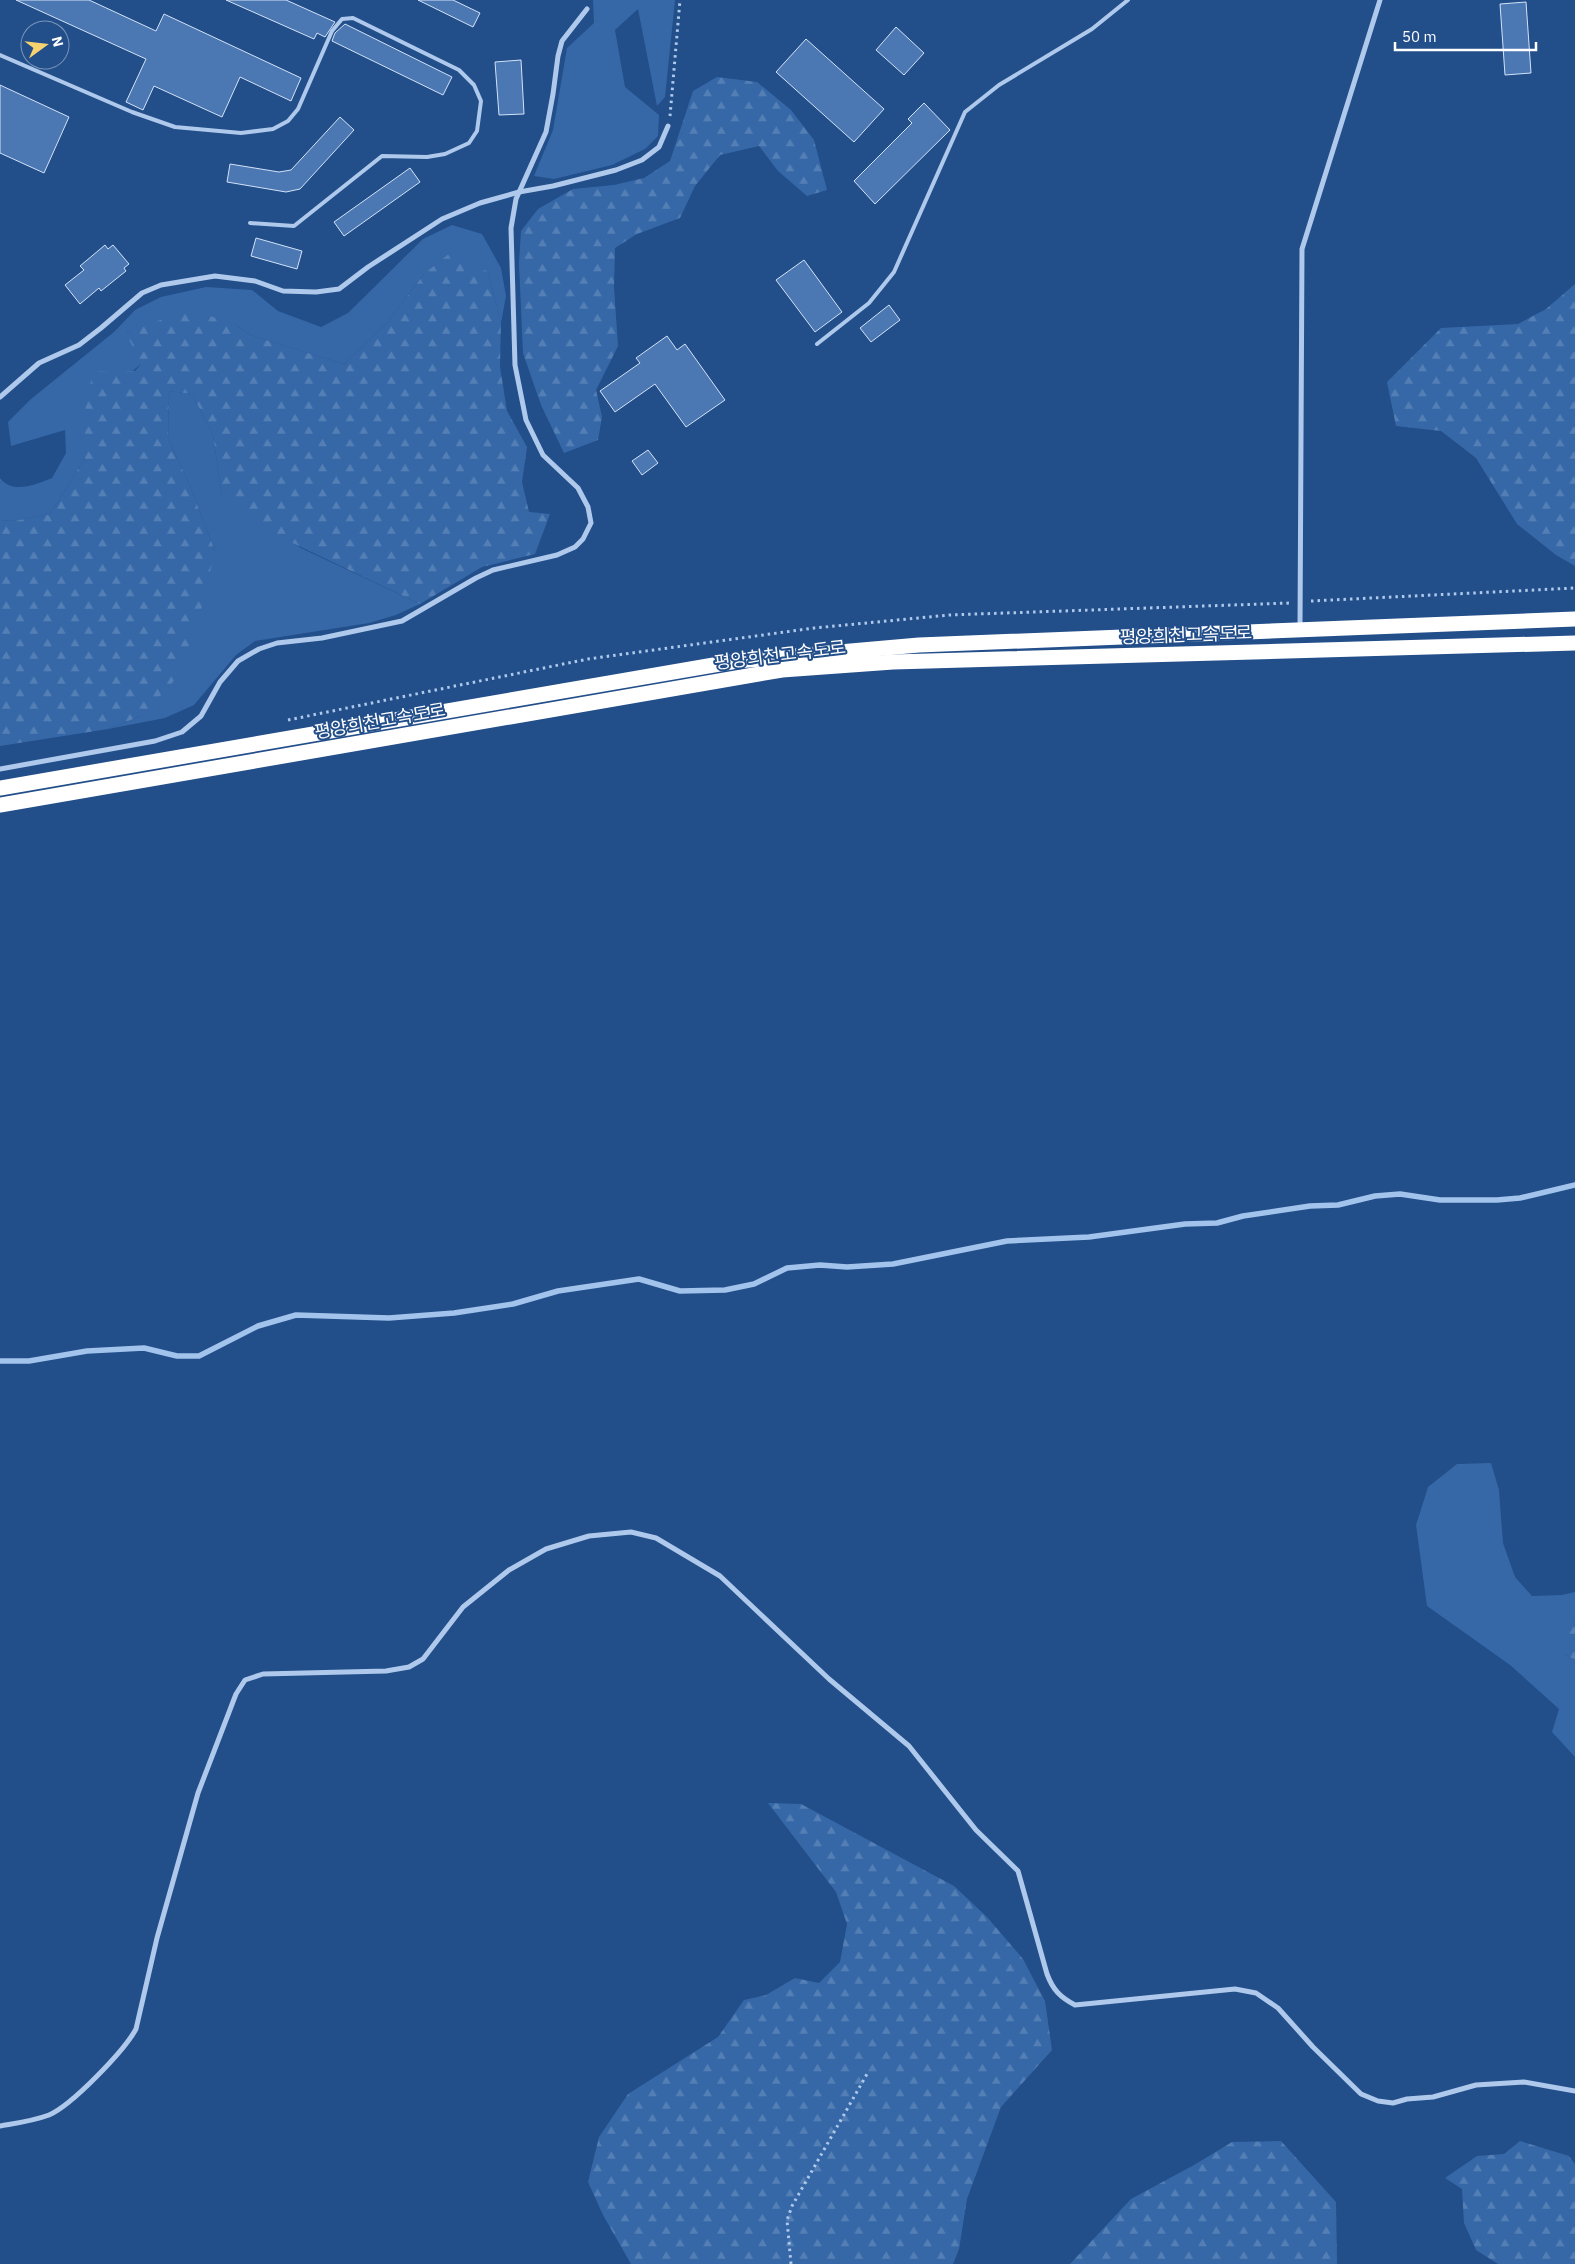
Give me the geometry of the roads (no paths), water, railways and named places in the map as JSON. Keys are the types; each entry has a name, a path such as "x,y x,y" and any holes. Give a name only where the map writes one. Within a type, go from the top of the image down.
{"highway":[{"name":"평양희천고속도로","path":"0,788 737,661 919,645 1300,632 1575,619"},
{"name":"평양희천고속도로","path":"0,805 782,670 893,662 1575,642"}],"street":[{"path":"1300,632 1302,249 1380,0"},
{"path":"0,769 155,740 182,732 201,716 220,682 238,662 259,649 277,643 322,638 402,621 493,570 557,555 575,546 583,539 591,523 588,507 578,488 542,455 526,420 517,374 511,228 519,192 546,132 562,41 587,8"},
{"path":"0,397 39,363 79,345 102,328 142,293 161,285 215,276 255,282 283,291 316,292 339,289 368,267 442,219 480,203 616,170 642,160 659,147 668,126"},
{"path":"0,2126 31,2121 51,2114 72,2098 109,2063 130,2039 136,2029 156,1938 198,1794 236,1694 245,1680 263,1674 386,1671 409,1667 423,1658 463,1607 509,1570 546,1550 589,1536 631,1532 656,1538 720,1576 829,1679 909,1746 976,1830 1018,1871 1047,1974 1052,1986 1060,1996 1074,2004 1235,1990 1256,1994 1278,2008 1313,2047 1361,2094 1378,2101 1393,2103 1407,2099 1434,2097 1476,2085 1524,2082 1575,2091"}],"lane":[{"path":"818,344 869,303 894,272 965,112 999,86 1092,29 1128,0"},
{"path":"0,56 132,112 175,127 206,131 242,133 273,129 288,121 298,108 332,31 342,19 353,18 460,70 474,85 480,101 477,131 469,143 445,154 427,157 382,156 294,226 250,223"}],"waterway":[{"path":"0,1361 29,1361 87,1351 144,1348 177,1356 199,1356 258,1326 296,1315 389,1318 454,1313 513,1304 558,1291 639,1279 680,1291 725,1290 754,1284 787,1268 820,1265 847,1267 893,1264 1007,1241 1089,1237 1185,1224 1217,1223 1243,1216 1310,1206 1338,1205 1375,1196 1400,1194 1440,1200 1497,1200 1520,1198 1575,1185"}]}
